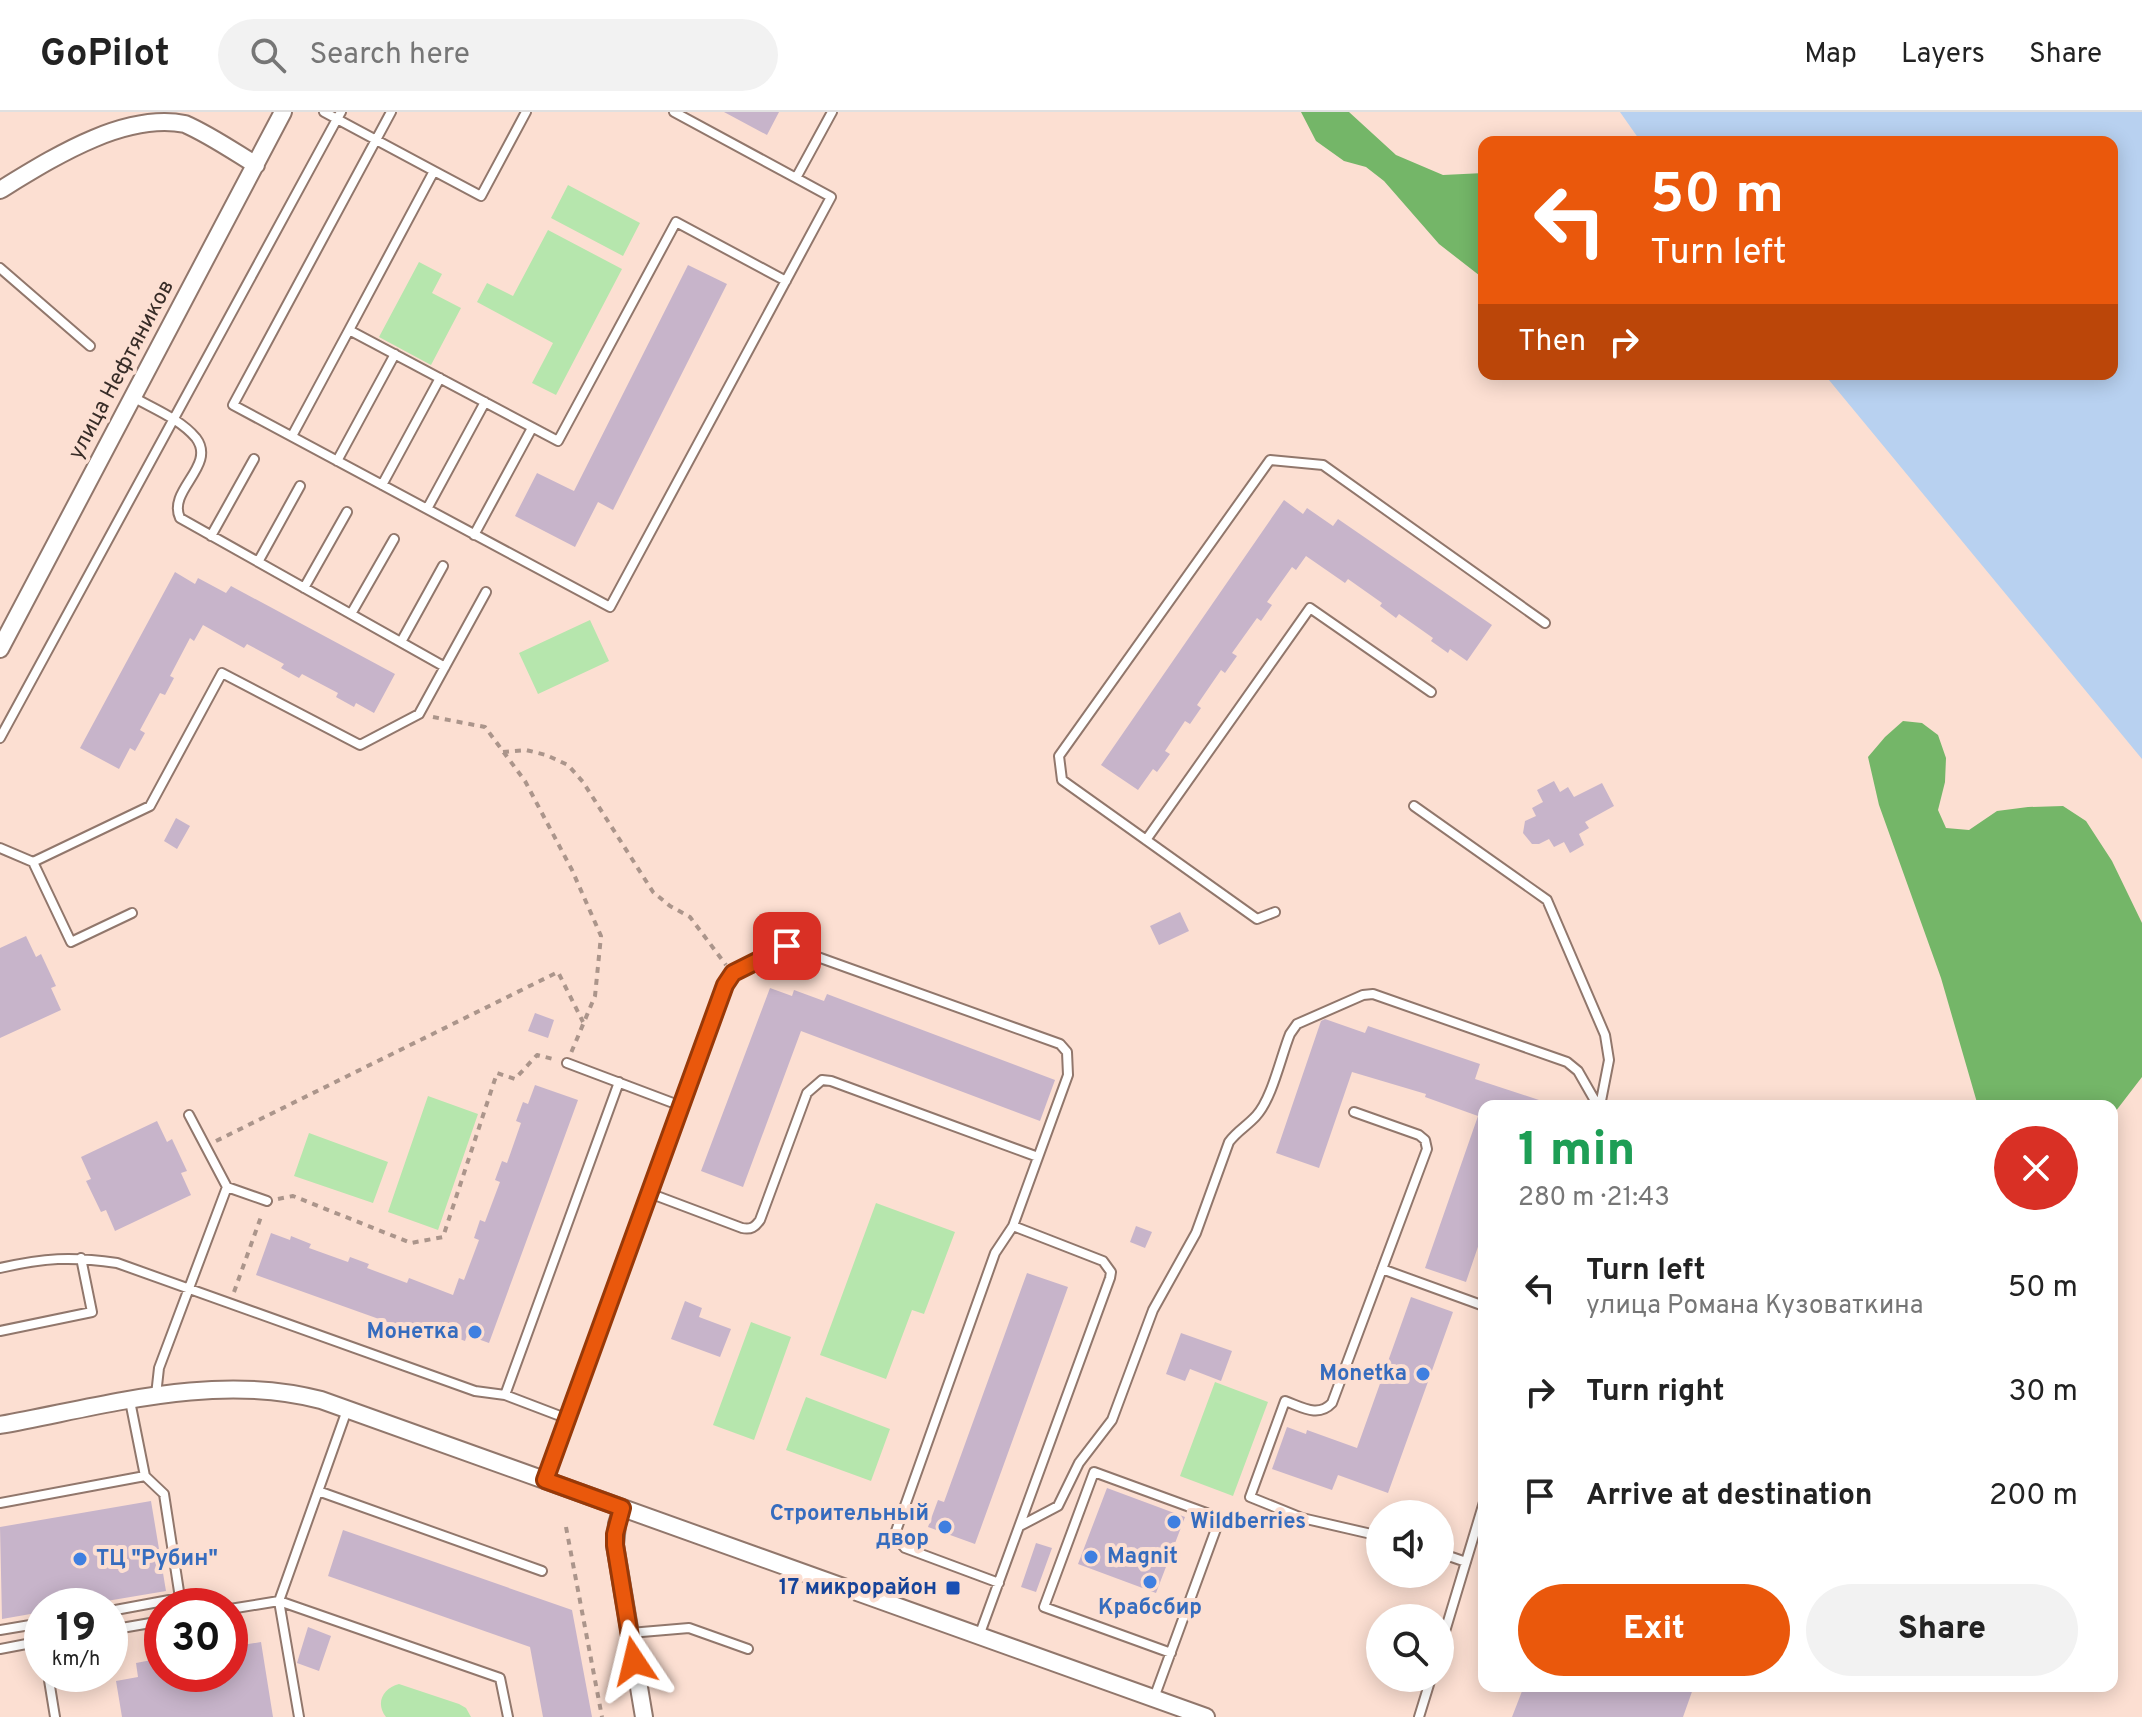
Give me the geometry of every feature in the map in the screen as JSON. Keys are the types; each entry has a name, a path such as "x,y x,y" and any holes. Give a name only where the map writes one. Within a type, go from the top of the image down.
{"street":[{"name":"улица Нефтяников","path":"0,649 283,112"},
{"path":"0,190 120,120 153,115 184,124 256,165"},
{"path":"0,1425 215,1388 243,1387 297,1394 347,1409 1206,1717"},
{"path":"622,1508 615,1545 644,1717"}],"lane":[{"path":"324,112 339,116 376,140 481,196 526,112"},
{"path":"391,112 233,405 610,607 831,197 674,112"},
{"path":"796,178 832,112"},
{"path":"0,738 339,116"},
{"path":"292,436 434,171"},
{"path":"349,330 558,441 676,222 786,281"},
{"path":"0,268 90,346"},
{"path":"337,461 395,354"},
{"path":"382,485 440,378"},
{"path":"133,397 175,420 196,439 201,450 201,460 177,501 176,510 180,518 445,667"},
{"path":"427,509 485,402"},
{"path":"474,535 532,428"},
{"path":"211,536 254,459"},
{"path":"1275,912 1257,919 1062,780 1059,756 1270,460 1323,465 1545,623"},
{"path":"258,562 300,486"},
{"path":"304,588 347,512"},
{"path":"351,614 394,539"},
{"path":"401,642 443,566"},
{"path":"33,862 150,806 222,673 360,745 419,714 486,592"},
{"path":"1146,840 1310,608 1431,692"},
{"path":"1414,806 1547,900 1605,1035 1609,1060 1600,1100"},
{"path":"0,848 33,862 71,942 132,913"},
{"path":"545,1480 725,985 733,973 787,946 1060,1044 1067,1052 1068,1075 1013,1226 995,1253 896,1531 896,1538 905,1548 999,1583"},
{"path":"1020,1526 1058,1506 1079,1463 1112,1420 1153,1310 1196,1233 1229,1142 1236,1132 1257,1116 1264,1105 1290,1034 1297,1024 1363,995 1373,994 1567,1062 1578,1071 1595,1100"},
{"path":"567,1063 681,1106"},
{"path":"649,1193 742,1228 755,1226 760,1220 807,1093 822,1080 1038,1157"},
{"path":"505,1395 619,1082"},
{"path":"1354,1112 1419,1135 1425,1140 1427,1149 1332,1403 1325,1410 1316,1412 1285,1401 1250,1497 1302,1518 1366,1533"},
{"path":"189,1115 227,1187 267,1201"},
{"path":"157,1396 159,1368 227,1187"},
{"path":"979,1636 1111,1272 1103,1261 1013,1226"},
{"path":"0,1268 48,1258 117,1263 475,1391 505,1395 568,1419"},
{"path":"0,1331 92,1312 81,1258"},
{"path":"1382,1269 1478,1304"},
{"path":"128,1608 180,1598 164,1494 145,1476 130,1401"},
{"path":"299,1717 279,1601 347,1409"},
{"path":"1154,1699 1171,1653 1220,1518 1094,1472 1044,1607 1171,1653"},
{"path":"0,1503 145,1476"},
{"path":"318,1491 542,1571"},
{"path":"1453,1604 1478,1522"},
{"path":"1454,1558 1466,1562"},
{"path":"248,1606 279,1601 500,1678 508,1717"},
{"path":"0,1630 24,1626"},
{"path":"630,1633 689,1628 748,1649"},
{"path":"0,1649 24,1644"},
{"path":"51,1692 55,1717"},
{"path":"1419,1717 1427,1692"}],"path":[{"path":"419,714 485,727 525,781 572,870 601,936 595,996 567,1063"},
{"path":"503,752 526,750 568,765 583,782 653,892 690,917 733,973"},
{"path":"205,1147 558,972 583,1022"},
{"path":"229,1304 267,1201 293,1196 411,1243 443,1237 497,1073 515,1079 537,1055"},
{"path":"566,1527 602,1717"}],"green space":[{"path":"1301,112 1349,112 1396,155 1443,175 1478,173 1478,274 1439,244 1384,181 1366,167 1344,161 1316,141"},
{"path":"568,185 640,223 623,256 551,218"},
{"path":"548,230 622,269 556,395 532,383 553,343 477,302 487,283 513,296"},
{"path":"419,262 442,274 432,293 461,308 431,365 379,337"},
{"path":"590,620 609,661 538,694 519,653"},
{"path":"1903,721 1922,723 1938,735 1946,758 1945,782 1938,810 1946,828 1969,830 1997,811 2063,806 2086,821 2112,861 2142,923 2142,1077 2118,1108 2118,1100 1976,1100 1941,978 1879,805 1868,757"},
{"path":"428,1096 478,1114 438,1230 388,1212"},
{"path":"309,1133 388,1162 373,1203 294,1176"},
{"path":"876,1203 955,1232 924,1314 912,1310 886,1379 820,1355"},
{"path":"751,1322 791,1337 754,1440 713,1425"},
{"path":"1215,1382 1268,1402 1233,1496 1180,1476"},
{"path":"806,1397 890,1429 871,1481 786,1450"},
{"path":"399,1684 459,1704 466,1708 471,1717 386,1717 381,1706 382,1697"}],"water":[{"path":"1620,112 2142,112 2142,759 1829,380 2118,380 2118,136 1637,136"}],"building":[{"path":"724,112 779,112 767,135"},
{"path":"688,265 727,284 613,510 598,502 575,547 515,516 537,473 574,491"},
{"path":"1284,500 1303,514 1307,508 1333,526 1338,519 1492,625 1467,661 1450,649 1448,653 1399,614 1396,618 1380,606 1382,603 1348,579 1345,583 1306,556 1296,570 1292,567 1267,602 1272,605 1261,621 1257,618 1232,653 1237,656 1225,673 1221,670 1197,705 1201,708 1190,724 1185,721 1165,751 1170,754 1157,772 1153,769 1138,790 1101,765"},
{"path":"175,572 195,584 198,578 226,593 231,586 395,674 374,713 356,703 354,707 336,697 338,693 302,674 299,678 281,668 284,664 247,644 244,648 203,625 194,641 190,638 170,676 174,678 165,695 160,693 140,730 145,733 135,751 130,748 119,769 80,748"},
{"path":"1554,781 1560,792 1568,787 1574,797 1602,783 1614,806 1585,822 1589,828 1579,834 1584,845 1570,853 1564,842 1554,847 1549,839 1532,844 1523,833 1525,821 1536,816 1532,808 1543,802 1537,790"},
{"path":"176,818 190,826 177,849 164,841"},
{"path":"1180,912 1189,931 1159,945 1150,926"},
{"path":"26,936 36,957 41,954 56,986 51,988 61,1010 0,1038 0,948"},
{"path":"770,988 792,996 794,990 824,1001 827,994 1055,1080 1040,1121 801,1031 743,1187 701,1171"},
{"path":"535,1013 554,1020 548,1038 528,1031"},
{"path":"1325,1019 1365,1033 1368,1026 1480,1064 1475,1079 1539,1100 1478,1100 1478,1116 1425,1097 1426,1094 1352,1072 1319,1168 1276,1153 1321,1021"},
{"path":"535,1085 578,1100 489,1343 467,1335 465,1341 435,1330 432,1338 256,1275 271,1233 290,1240 291,1236 311,1244 309,1248 348,1262 350,1257 369,1264 367,1268 407,1283 409,1278 453,1295 459,1278 464,1280 479,1240 474,1238 480,1220 485,1222 500,1182 495,1180 502,1161 507,1163 521,1123 516,1121 523,1102 528,1104"},
{"path":"1478,1116 1478,1247 1466,1282 1425,1268"},
{"path":"157,1121 167,1142 172,1139 187,1171 181,1173 191,1195 115,1231 106,1210 101,1212 86,1181 91,1179 81,1157"},
{"path":"1136,1226 1152,1232 1145,1248 1130,1242"},
{"path":"1027,1273 1068,1287 975,1544 928,1527 938,1500 944,1502"},
{"path":"1411,1297 1453,1312 1388,1493 1338,1475 1332,1490 1272,1469 1287,1427 1306,1434 1307,1430 1357,1448"},
{"path":"685,1301 702,1308 699,1317 731,1329 720,1357 671,1339"},
{"path":"1181,1333 1232,1351 1221,1381 1190,1369 1185,1381 1166,1374"},
{"path":"1107,1488 1185,1517 1156,1593 1078,1564"},
{"name":"ТЦ \"Рубин\"","path":"151,1501 166,1588 144,1588 144,1595 128,1597 128,1588 24,1588 24,1615 2,1619 0,1527"},
{"path":"343,1530 572,1610 592,1717 543,1717 530,1647 328,1576"},
{"path":"1036,1543 1052,1548 1036,1592 1021,1587"},
{"path":"308,1627 331,1636 319,1671 297,1663"},
{"path":"261,1642 273,1717 122,1717 118,1692 128,1692 128,1679 138,1677 136,1663 144,1661 144,1692 248,1692 248,1644"},
{"path":"1522,1692 1692,1692 1683,1717 1512,1717"}],"place":[{"name":"Монетка","path":"475,1332"},
{"name":"Monetka","path":"1423,1374"},
{"name":"Wildberries","path":"1174,1522"},
{"name":"Строительный двор","path":"945,1527"},
{"name":"Magnit","path":"1091,1557"},
{"name":"ТЦ \"Рубин\"","path":"80,1559"},
{"name":"Крабсбир","path":"1150,1582"},
{"name":"17 микрорайон","path":"953,1588"}],"route":[{"path":"634,1661 615,1545 622,1508 545,1480 725,985 733,973 787,946"}]}
